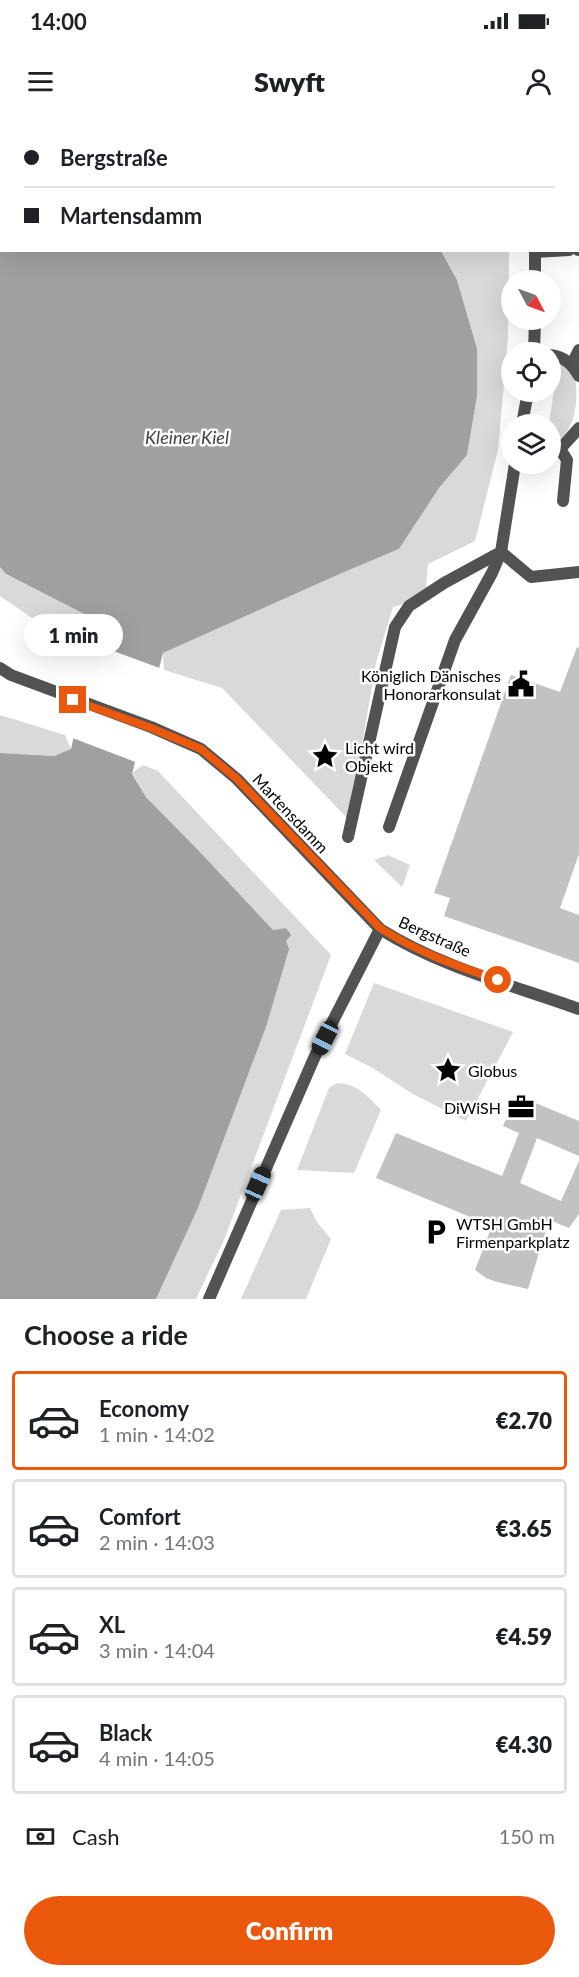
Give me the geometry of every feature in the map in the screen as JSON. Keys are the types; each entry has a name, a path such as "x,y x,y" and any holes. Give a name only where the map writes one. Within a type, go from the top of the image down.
{"street":[{"path":"535,252 535,270"},
{"path":"572,364 579,350"},
{"path":"561,358 572,364 579,376"},
{"path":"561,444 579,428"},
{"path":"561,454 567,460 563,501"},
{"path":"389,827 455,639 492,573 501,552 513,474"},
{"path":"501,552 531,577 579,572"},
{"path":"348,837 395,627 409,606 444,583 501,552"},
{"name":"Martensdamm","path":"0,668 11,675 73,700 201,749 237,779 380,928"},
{"path":"209,1299 315,1056 380,928"},
{"name":"Bergstraße","path":"380,928 406,945 433,957 579,1009"}],"shaded area":[{"path":"442,252 509,252 509,270 501,270 501,330 508,330 508,338 508,342 501,342 502,402 498,450 475,541 428,564 425,598 393,607 376,663 349,820 222,688 164,670 163,653 399,549 439,488 467,455 477,396 477,347 457,280"},
{"path":"561,364 575,378 576,397 574,417 561,437 561,414 550,414 552,402 561,402"},
{"path":"0,567 6,574 90,617 99,625 85,641 32,618 0,596"},
{"path":"0,715 65,735 71,749 54,756 0,753"},
{"path":"143,765 158,771 331,955 224,1240 196,1299 156,1299 198,1208 266,1027 286,941 286,928 273,930 146,797 132,773"},
{"path":"388,855 410,865 402,887 374,860"},
{"path":"374,983 513,1032 466,1121 413,1094 371,1067 345,1054"},
{"path":"337,1083 356,1088 381,1110 354,1173 297,1170 329,1088"},
{"path":"310,1208 317,1222 331,1239 306,1299 241,1299 281,1210"}],"water":[{"name":"Kleiner Kiel","path":"0,252 442,252 457,280 477,348 477,396 467,455 439,488 399,549 163,653 132,774 146,797 273,930 286,928 291,935 286,941 289,949 266,1027 198,1208 156,1299 0,1299 0,753 54,756 71,749 99,625 90,617 6,574 0,567"}],"pier":[{"path":"92,643 162,669 138,763 70,737"}],"building":[{"path":"577,647 579,648 579,854 560,908 579,915 579,963 444,916 450,898 434,893 511,675 560,692"},
{"path":"516,1095 579,1121 579,1156 537,1138 520,1183 561,1201 579,1161 579,1214 569,1228 549,1220 528,1289 497,1282 475,1270 492,1226 376,1178 396,1133 502,1176 519,1133 503,1126"}],"place":[{"name":"Königlich Dänisches Honorarkonsulat","path":"521,684"},
{"name":"Licht wird Objekt","path":"325,756"},
{"name":"Globus","path":"448,1070"},
{"name":"DiWiSH","path":"521,1107"},
{"name":"WTSH GmbH Firmenparkplatz","path":"436,1232"}],"route":[{"path":"73,700 201,749 237,779 326,875 380,928 406,945 433,957 498,980"}]}
